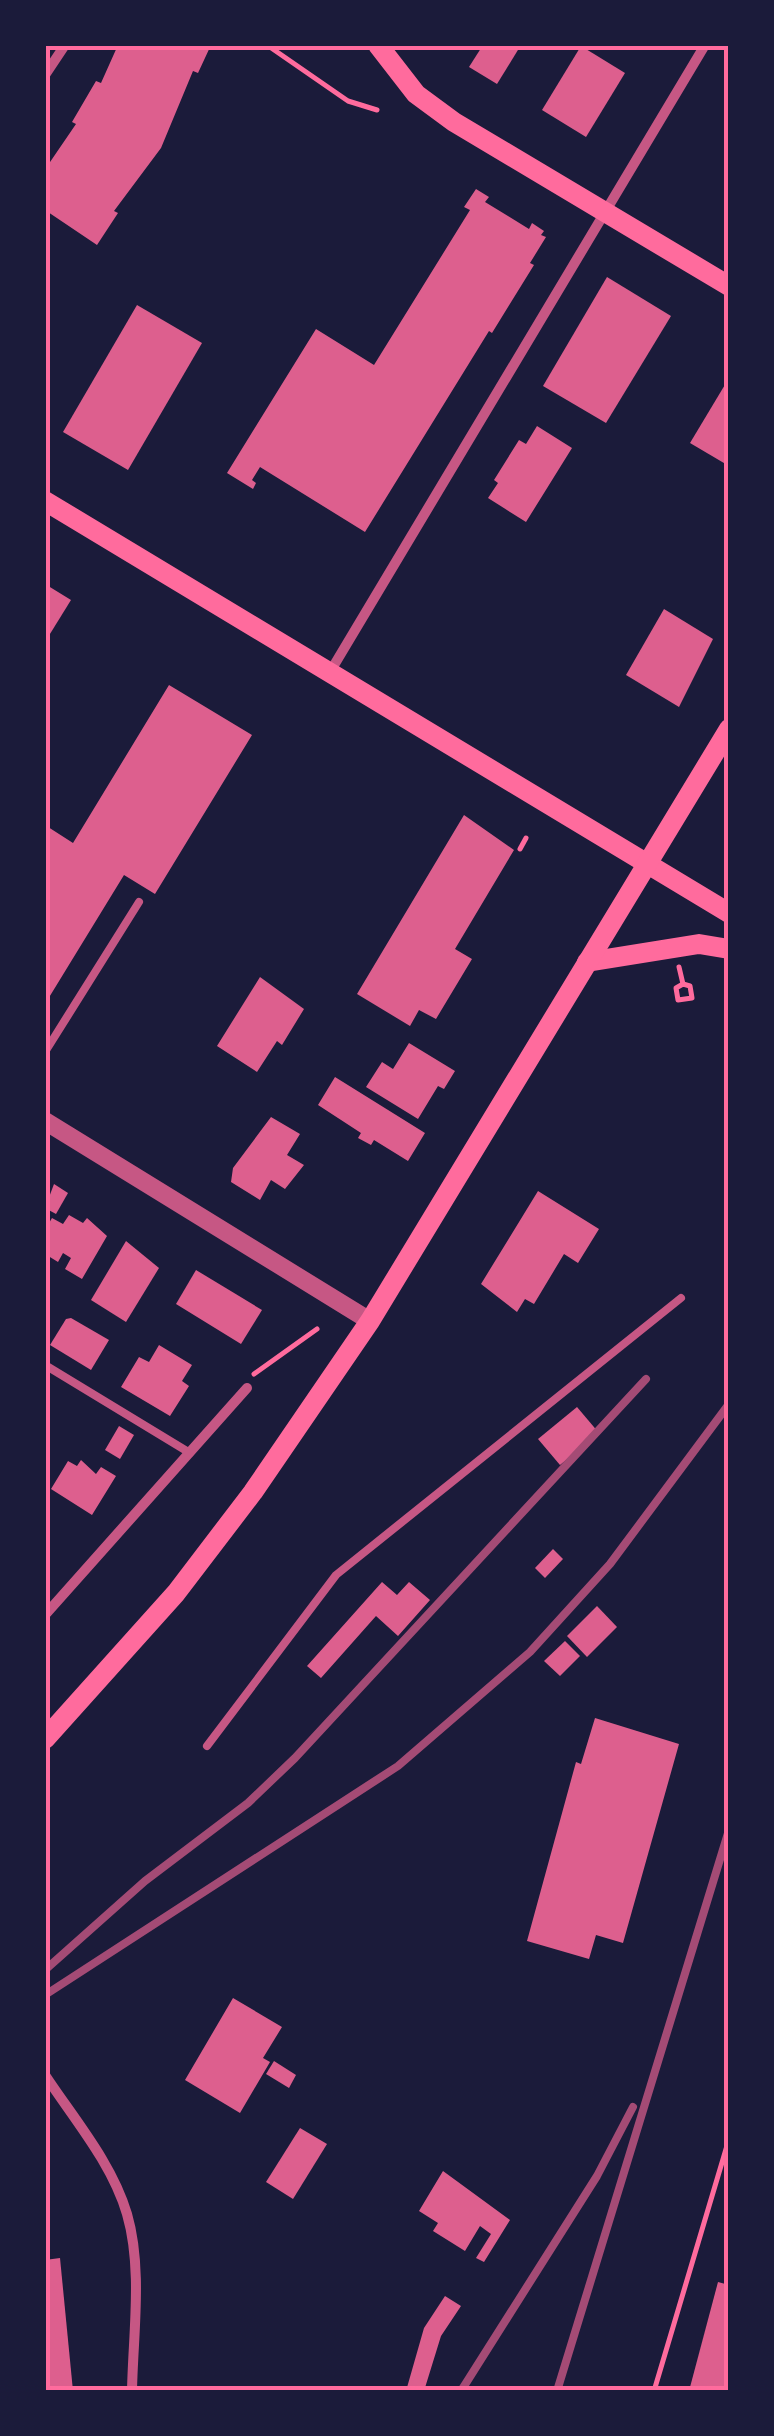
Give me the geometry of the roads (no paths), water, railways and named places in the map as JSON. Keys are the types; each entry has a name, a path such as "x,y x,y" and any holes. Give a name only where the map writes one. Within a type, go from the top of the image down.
{"main road":[{"path":"378,45 416,94 454,122 729,286"},
{"path":"45,501 729,914"},
{"path":"45,1739 176,1593 253,1492 370,1320 729,729"},
{"path":"587,962 699,944 729,948"}],"street":[{"path":"45,76 65,45"},
{"path":"330,672 583,252 602,210 705,45"},
{"path":"45,1121 370,1320"},
{"path":"45,1615 50,1602 247,1388"},
{"path":"45,2075 106,2168 126,2214 134,2270 132,2391"}],"lane":[{"path":"45,1052 140,902"},
{"path":"208,1746 336,1574 681,1298"},
{"path":"45,1365 190,1453"}],"railway":[{"path":"45,1970 145,1881 248,1803 295,1758 646,1379"},
{"path":"45,1995 398,1766 530,1652 610,1564 729,1404"},
{"path":"557,2391 729,1830"},
{"path":"461,2391 597,2176 633,2107"}]}
